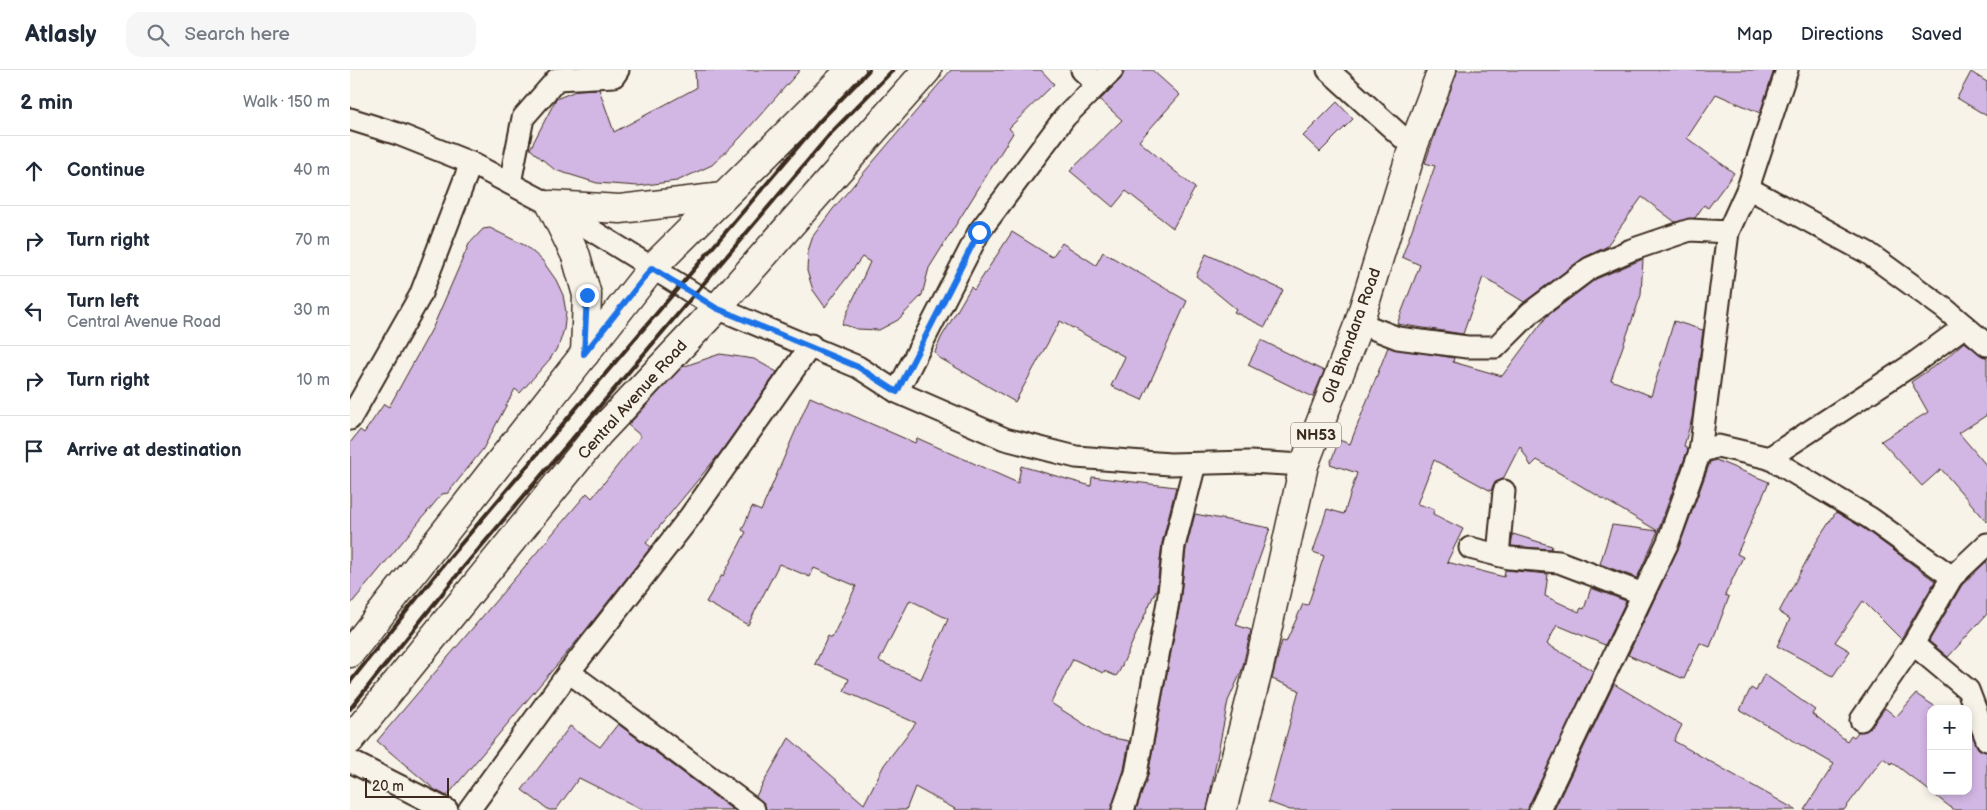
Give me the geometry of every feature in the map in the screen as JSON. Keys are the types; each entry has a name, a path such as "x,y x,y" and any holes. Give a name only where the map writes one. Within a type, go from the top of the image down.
{"main road":[{"path":"350,653 652,268 852,70"},
{"name":"Central Avenue Road","path":"350,740 599,433 716,308 928,70"},
{"name":"Old Bhandara Road","path":"1222,810 1259,667 1304,465 1359,323 1413,147 1442,70"},
{"path":"584,354 587,295 576,256 551,205 620,209 723,197"}],"street":[{"path":"510,182 523,118 557,79 614,76 618,70"},
{"path":"1328,70 1413,147"},
{"path":"1540,810 1668,542 1700,452 1728,232 1748,188 1787,70"},
{"path":"897,392 979,232 1097,75"},
{"path":"350,119 398,134 471,162 551,205 716,308 811,345 858,367 897,392 1004,439 1076,457 1170,464 1249,462 1304,465"},
{"path":"350,419 420,296 471,162"},
{"path":"1748,188 1868,253 1965,326 1987,345"},
{"path":"1359,323 1398,338 1466,347 1496,347 1530,313 1590,268 1632,250 1690,230 1728,232"},
{"path":"1769,458 1913,364 1965,326"},
{"path":"468,810 569,672 689,518 811,345"},
{"path":"1700,452 1718,446 1769,458 1870,518 1952,577"},
{"path":"1123,810 1136,773 1168,602 1174,546 1196,464"},
{"path":"1498,555 1504,491"},
{"path":"1861,720 1912,644 1952,577 1987,544"},
{"path":"1470,548 1498,555 1559,562 1643,594"},
{"path":"1912,644 1968,690 1987,740"},
{"path":"569,672 754,810"},
{"path":"350,761 447,810"}],"building":[{"path":"695,70 800,70 740,138 712,165 677,181 638,186 597,183 555,170 530,149 556,99 578,90 599,89 614,132 696,88"},
{"path":"951,70 1041,70 1054,84 1009,128 1013,133 929,268 922,295 898,320 879,330 857,329 842,324 870,262 862,257 825,307 813,290 807,271 808,251 813,236 833,209"},
{"path":"1124,70 1152,70 1180,95 1139,141 1195,188 1173,228 1126,191 1113,207 1070,171 1122,120 1100,100 1121,79"},
{"path":"1457,70 1774,70 1760,113 1716,94 1687,138 1734,173 1708,208 1704,205 1695,218 1675,222 1642,197 1606,247 1583,258 1524,302 1483,277 1463,334 1397,324 1420,265 1402,257 1435,166 1425,163"},
{"path":"1971,72 1987,82 1987,116 1957,98"},
{"path":"1337,102 1353,119 1320,152 1303,136"},
{"path":"490,228 526,246 542,260 556,280 563,295 566,312 564,329 559,345 550,359 520,393 515,389 483,449 448,493 442,494 350,605 350,443 360,430 364,433 384,404 389,407 433,327 469,244 483,229"},
{"path":"1012,232 1052,257 1062,243 1096,265 1103,252 1187,301 1142,400 1111,386 1125,357 1060,321 1015,402 938,357 935,352 941,338 971,287 974,290"},
{"path":"1206,254 1283,290 1265,327 1234,312 1236,309 1196,276"},
{"path":"1643,259 1641,295 1611,380 1651,396 1674,321 1703,330 1692,418 1684,446 1688,449 1658,531 1537,460 1531,466 1520,446 1503,479 1494,483 1491,491 1434,460 1417,504 1434,509 1433,514 1463,529 1447,562 1504,577 1505,570 1548,574 1545,596 1579,612 1581,608 1584,609 1591,588 1626,601 1605,645 1557,625 1547,644 1593,671 1528,810 1290,810 1268,802 1299,690 1272,679 1278,655 1282,641 1286,642 1303,604 1308,605 1324,556 1313,552 1327,509 1344,514 1357,473 1330,464 1339,440 1350,444 1388,347 1454,358 1453,362 1502,376 1547,316 1596,279"},
{"path":"1261,340 1324,371 1313,397 1248,365"},
{"path":"1964,342 1987,358 1987,415 1959,433 1987,466 1987,522 1941,469 1922,486 1881,441 1928,412 1911,382 1946,358"},
{"path":"720,354 754,359 777,372 720,453 646,543 651,547 581,636 447,796 435,790 377,741 587,493 592,498 641,436 628,425 682,367"},
{"path":"810,397 915,443 917,438 1018,483 1021,466 1091,486 1092,477 1176,487 1162,543 1157,588 1119,672 1116,676 1104,671 1103,673 1073,659 1051,703 1103,736 1129,741 1124,770 1111,810 957,810 915,787 906,810 766,810 765,805 756,796 789,738 864,804 884,765 916,723 844,691 849,679 815,664 828,636 832,638 856,586 814,568 810,577 779,564 748,625 706,602 723,576 746,532 742,530 752,507 761,511","holes":["910,600 948,619 921,679 879,661"]},
{"path":"1716,460 1769,482 1737,554 1743,557 1725,595 1729,597 1710,647 1700,643 1684,679 1628,655 1679,547 1710,462"},
{"path":"1836,512 1863,528 1935,581 1901,639 1863,601 1835,642 1850,651 1833,676 1777,646 1790,619 1779,612 1817,541"},
{"path":"1195,514 1270,528 1236,625 1251,630 1242,670 1228,701 1207,810 1136,810 1148,775 1180,604 1186,548"},
{"path":"1612,525 1658,531 1637,578 1600,564"},
{"path":"1513,534 1552,546 1551,549 1511,546"},
{"path":"1987,561 1987,614 1948,657 1929,641 1962,585"},
{"path":"1764,674 1815,710 1812,714 1847,741 1851,735 1854,737 1858,732 1866,731 1871,727 1885,708 1896,717 1916,694 1933,705 1927,705 1927,789 1892,762 1891,764 1883,758 1844,810 1804,810 1834,764 1740,710 1751,688 1756,691"},
{"path":"1614,684 1682,725 1674,741 1796,810 1554,810"},
{"path":"618,724 733,810 643,810 579,778 556,810 549,810 522,790 570,726 600,747"},
{"path":"1972,735 1979,749 1987,752 1987,810 1954,810 1935,795 1972,795"}],"railway":[{"path":"350,682 449,558 819,122 869,70"},
{"path":"350,709 462,569 831,133 893,70"}],"route":[{"path":"587,295 584,354 652,268 716,308 811,345 858,367 897,392 979,232"}]}
